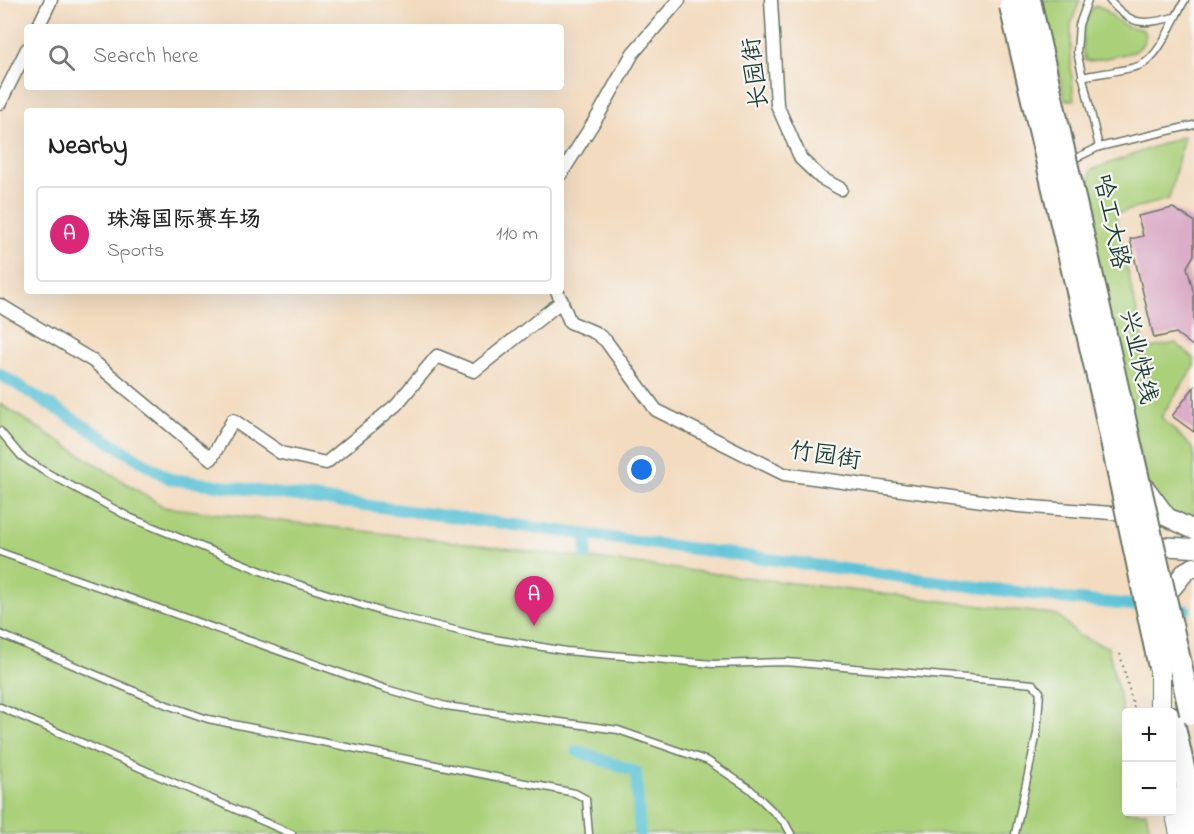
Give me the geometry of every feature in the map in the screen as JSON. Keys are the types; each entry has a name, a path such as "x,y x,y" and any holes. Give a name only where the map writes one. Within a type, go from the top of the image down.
{"highway":[{"name":"兴业快线","path":"1009,0 1101,389 1160,667 1184,718"},
{"name":"兴业快线","path":"1029,0 1184,718 1194,818"}],"main road":[{"path":"1160,667 1162,708"},
{"path":"1176,816 1180,834"}],"street":[{"path":"39,24 51,0"},
{"path":"564,169 599,114 633,53 679,0"},
{"name":"长园街","path":"771,0 777,105 801,159 821,177 841,189"},
{"name":"哈工大路","path":"1004,0 1124,514 1140,592 1156,635 1194,771"},
{"name":"哈工大路","path":"1034,0 1072,160 1167,594 1156,635 1162,708"},
{"path":"0,104 24,55"},
{"path":"0,305 93,361 211,459 233,420 281,453 326,464 396,405 437,356 474,371 559,296"},
{"name":"竹园街","path":"559,296 570,322 596,333 606,341 656,410 784,474 1019,506 1124,514"},
{"path":"1144,486 1167,517 1194,530"},
{"path":"1124,514 1157,546 1194,549"},
{"path":"1167,594 1186,571 1194,567"},
{"path":"1175,762 1192,834"}],"lane":[{"path":"1088,0 1080,26 1077,52 1099,147"},
{"path":"1108,0 1124,17 1150,24 1174,17"},
{"path":"1082,77 1141,65 1158,51 1185,0"},
{"path":"1072,160 1099,147 1194,125"},
{"path":"0,431 21,456 42,470 131,518 276,577 386,613 483,637 566,651 702,663 787,662 1033,684 1040,692 1036,733 1015,834"},
{"path":"0,552 386,689 436,704 618,730 687,753 708,761 750,789 785,822 791,834"},
{"path":"0,634 167,705 208,719 575,793 586,799 589,834"},
{"path":"0,707 292,834"}],"path":[{"path":"1120,654 1134,708"}],"green space":[{"path":"1042,0 1080,0 1071,24 1071,70 1074,100 1065,100"},
{"path":"1098,6 1123,25 1142,29 1146,35 1139,49 1092,61 1085,60 1083,39 1085,25 1090,12"},
{"path":"1184,136 1169,199 1115,214 1145,349 1176,343 1194,359 1194,367 1161,417 1194,450 1194,517 1178,516 1152,505 1114,350 1087,201 1091,170"},
{"path":"0,404 164,507 1058,615 1079,636 1108,647 1122,708 1122,816 1147,816 1151,834 0,834"}],"building":[{"path":"1173,208 1194,221 1194,255 1187,267 1194,294 1194,347 1176,333 1154,338 1130,239 1143,236 1138,216"},
{"path":"1194,387 1194,432 1172,416"}],"waterway":[{"path":"0,374 170,479 1068,599 1185,610"},
{"path":"586,555 587,535"},
{"path":"577,751 636,772 640,834"}],"place":[{"name":"珠海国际赛车场","path":"534,626"}]}
